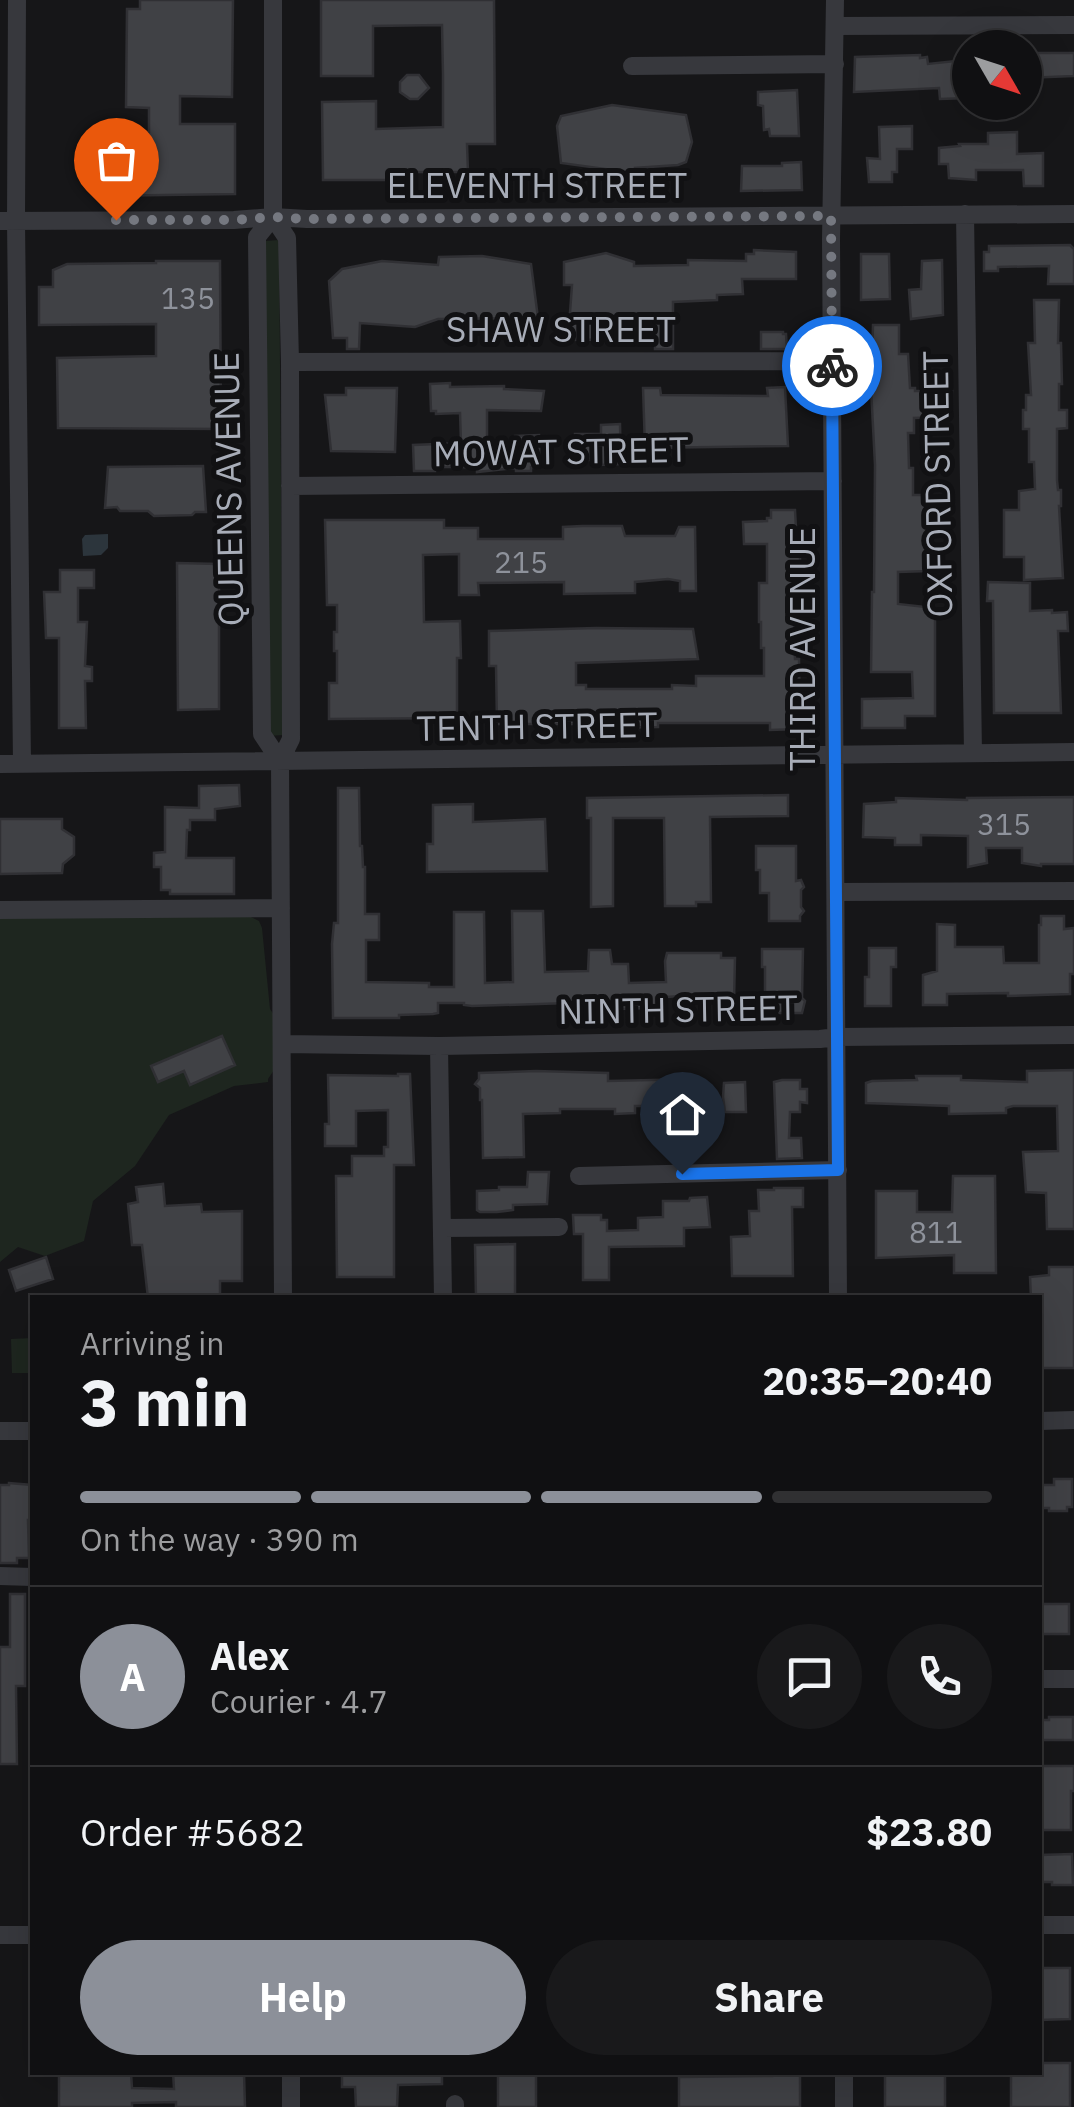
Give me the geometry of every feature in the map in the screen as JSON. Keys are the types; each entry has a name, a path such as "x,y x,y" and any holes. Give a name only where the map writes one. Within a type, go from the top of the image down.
{"street":[{"path":"17,0 8,221 22,764"},
{"name":"QUEENS AVENUE","path":"273,0 273,217 287,238 290,362 291,738 280,762 283,1295"},
{"name":"THIRD AVENUE","path":"834,0 831,216 838,1295"},
{"path":"836,26 1074,25"},
{"path":"632,66 836,64"},
{"name":"OXFORD STREET","path":"965,214 974,754"},
{"name":"ELEVENTH STREET","path":"8,221 1074,214"},
{"name":"QUEENS AVENUE","path":"273,217 257,237 262,734 280,762"},
{"name":"SHAW STREET","path":"290,362 832,361"},
{"name":"MOWAT STREET","path":"290,486 833,481"},
{"name":"TENTH STREET","path":"0,764 1074,752"},
{"path":"836,892 1074,890"},
{"path":"0,910 281,908"},
{"name":"NINTH STREET","path":"282,1044 439,1046 1074,1035"},
{"path":"439,1046 442,1295"},
{"path":"579,1176 838,1170"},
{"path":"442,1228 559,1228"},
{"path":"1042,1420 1074,1420"},
{"path":"0,1431 30,1431"},
{"path":"0,1576 30,1577"},
{"path":"1042,1679 1074,1678"},
{"path":"1042,1924 1074,1925"},
{"path":"0,1936 30,1935"},
{"path":"291,2075 292,2107"},
{"path":"844,2075 844,2107"}],"shaded area":[{"path":"279,240 283,735 269,736 265,241"},
{"path":"108,534 108,548 101,555 83,556 85,535"},
{"path":"247,915 259,921 262,928 270,1009 274,1015 276,1067 268,1082 234,1086 169,1115 135,1166 93,1201 84,1241 45,1256 18,1247 0,1262 0,918"},
{"path":"30,1338 30,1373 12,1373 11,1339"}],"building":[{"path":"140,0 233,0 232,97 180,96 180,124 235,124 235,194 94,196 93,171 111,170 111,141 121,141 121,133 149,132 149,108 126,107 127,9 140,9"},
{"path":"321,0 494,0 495,144 467,144 468,172 398,172 399,180 323,180 322,102 376,101 376,129 443,127 443,75 442,25 373,26 373,76 321,76"},
{"path":"1042,53 1074,53 1074,76 1042,77"},
{"path":"920,55 927,57 928,64 952,61 952,99 940,99 939,88 854,92 855,57"},
{"path":"407,75 419,75 429,88 418,99 400,92 400,82"},
{"path":"797,90 799,136 770,136 769,129 764,130 758,92"},
{"path":"612,105 686,115 692,142 686,162 635,168 635,182 613,183 613,170 561,163 557,126 561,116"},
{"path":"912,126 912,149 897,149 897,172 892,172 892,182 869,182 867,158 880,159 879,127"},
{"path":"1017,132 1017,154 1043,153 1043,186 1024,186 1023,170 976,170 976,180 949,178 948,164 939,164 939,148 988,144 988,133"},
{"path":"801,162 802,190 741,191 742,166"},
{"path":"1070,245 1074,249 1074,284 1048,284 1049,266 984,271 984,252 989,252 989,246"},
{"path":"754,250 796,252 796,279 742,279 743,294 717,295 717,300 673,302 673,349 655,349 655,339 568,340 572,285 564,285 564,262 606,253 634,262 634,266 688,265 688,260 746,261 746,254 754,254"},
{"path":"861,254 889,254 890,299 861,300"},
{"path":"482,256 531,264 538,318 438,319 415,327 360,323 359,349 347,349 347,338 333,338 329,281 342,269 382,261 438,265 439,257"},
{"path":"942,260 943,315 911,319 909,290 921,289 922,261"},
{"path":"220,261 221,429 58,428 57,358 156,356 156,324 39,325 39,287 53,287 53,270 67,264"},
{"path":"1034,300 1059,300 1059,410 1067,410 1067,428 1057,429 1063,578 1024,580 1024,557 1004,557 1004,510 1019,510 1019,491 1035,489 1034,462 1029,462 1029,429 1023,429 1026,395 1031,395 1028,343 1035,343"},
{"path":"873,325 899,325 899,354 908,354 910,388 952,391 952,408 944,408 944,417 914,418 914,433 908,433 913,495 928,495 928,571 898,572 898,604 935,608 935,716 905,716 905,728 862,728 862,699 913,698 912,672 871,672"},
{"path":"761,332 783,332 787,349 761,349"},
{"path":"450,383 450,387 504,386 544,391 541,411 487,410 487,446 515,445 515,436 539,435 539,467 531,467 531,471 516,468 477,472 477,468 435,467 435,471 414,471 413,445 461,443 460,413 431,411 430,384"},
{"path":"785,387 788,446 645,448 643,388 660,388 661,395 768,396 767,388"},
{"path":"346,388 397,388 395,452 331,451 325,395 346,395"},
{"path":"620,424 621,464 575,460 575,434 601,434 601,425"},
{"path":"203,466 206,512 154,516 148,511 105,508 108,467"},
{"path":"771,510 795,510 800,547 800,568 793,568 800,729 770,730 770,723 658,723 658,727 584,728 584,724 497,724 496,666 489,666 489,631 693,629 698,659 576,663 576,685 586,685 586,689 672,689 672,685 696,686 696,676 764,676 759,583 767,583 767,544 744,544 743,522 767,521"},
{"path":"325,520 444,520 444,528 478,528 478,539 563,539 563,527 582,526 622,526 625,536 675,536 679,527 695,527 696,591 680,591 680,581 668,579 635,582 635,593 564,594 564,582 478,583 479,595 459,595 459,554 423,555 424,622 460,621 457,718 329,719 329,683 337,683 337,605 327,605"},
{"path":"177,563 219,564 219,709 178,710"},
{"path":"60,570 94,570 94,588 78,588 78,622 87,622 85,666 92,667 92,681 85,681 86,728 59,728 59,638 46,638 44,592 60,592"},
{"path":"988,582 1030,583 1030,611 1067,612 1068,631 1058,631 1061,713 994,713 993,601 987,601"},
{"path":"239,785 240,806 215,809 215,820 190,820 187,830 186,858 234,858 234,894 170,894 170,890 161,890 161,867 154,867 154,853 165,852 165,807 199,808 199,786"},
{"path":"338,788 359,788 365,914 379,914 379,940 366,940 366,982 454,987 454,912 484,912 485,983 513,982 512,911 543,911 545,972 588,971 589,950 610,950 612,964 628,964 629,983 666,982 667,953 721,953 721,958 735,958 734,1001 690,1002 690,995 656,998 656,1005 649,1008 616,1009 616,1001 584,1001 584,1009 569,1009 569,1003 438,1003 438,1013 433,1014 333,1018"},
{"path":"788,795 788,816 710,817 711,902 696,902 696,906 665,906 664,818 613,818 613,906 591,907 591,818 587,818 587,798"},
{"path":"1074,797 1074,864 1022,863 1022,848 986,848 987,863 968,867 968,836 921,835 921,845 895,845 895,838 863,837 864,804 896,802 896,798"},
{"path":"473,804 473,822 545,819 547,871 427,872 427,844 433,844 433,805"},
{"path":"0,819 62,819 62,829 74,837 74,855 63,864 62,873 0,874"},
{"path":"756,846 796,846 796,881 801,880 804,887 800,921 769,921 769,893 760,893"},
{"path":"1041,916 1064,916 1064,929 1074,928 1070,994 947,994 947,1005 923,1005 923,975 937,971 937,924 955,925 955,947 1003,947 1004,963 1039,963"},
{"path":"869,948 896,948 896,967 891,967 891,1006 865,1006"},
{"path":"762,949 803,949 802,1013 771,1013 771,1000 765,1000"},
{"path":"222,1036 235,1065 190,1085 184,1071 158,1082 151,1066"},
{"path":"1074,1070 1074,1229 1047,1229 1046,1193 1026,1192 1023,1152 1058,1151 1057,1106 1013,1106 1006,1108 1006,1113 949,1114 949,1106 866,1103 866,1083 872,1081 961,1076 961,1080 1027,1082 1027,1071"},
{"path":"479,1073 608,1073 608,1081 696,1079 697,1113 664,1113 664,1106 635,1106 635,1113 560,1109 560,1113 523,1114 524,1157 483,1158 482,1100 475,1084"},
{"path":"410,1074 414,1165 394,1165 394,1277 337,1277 336,1176 352,1176 352,1156 384,1156 384,1147 388,1147 388,1110 356,1111 356,1146 325,1146 325,1124 329,1124 328,1075"},
{"path":"800,1080 800,1089 807,1089 807,1103 800,1102 800,1112 790,1112 789,1138 801,1138 802,1158 777,1159 774,1082"},
{"path":"745,1082 746,1112 725,1112 724,1083"},
{"path":"528,1172 549,1172 547,1204 513,1205 513,1210 497,1212 477,1210 477,1191 527,1187"},
{"path":"953,1176 995,1176 996,1273 954,1273 954,1255 876,1258 876,1191 917,1191 917,1212 952,1212"},
{"path":"163,1184 165,1206 201,1204 202,1212 242,1211 242,1281 220,1281 220,1295 148,1295 142,1245 132,1245 128,1204 138,1202 136,1187"},
{"path":"803,1188 803,1207 792,1207 793,1276 732,1276 731,1237 750,1236 749,1211 759,1211 758,1190"},
{"path":"707,1197 710,1227 684,1228 684,1246 609,1247 609,1280 583,1280 583,1234 574,1234 573,1215 601,1215 601,1220 607,1220 607,1231 638,1230 638,1218 663,1217 663,1201"},
{"path":"515,1244 515,1295 476,1295 475,1245"},
{"path":"46,1257 53,1279 16,1291 9,1270"},
{"path":"1049,1267 1074,1267 1074,1368 1042,1368 1042,1295 1031,1295 1030,1277 1049,1275"},
{"path":"1054,1479 1072,1479 1072,1507 1067,1507 1067,1511 1042,1508 1042,1485 1054,1485"},
{"path":"0,1485 30,1485 29,1558 0,1563"},
{"path":"10,1594 25,1594 25,1686 16,1686 17,1764 0,1764 0,1647 10,1647"},
{"path":"1042,1604 1069,1604 1069,1634 1042,1634"},
{"path":"1073,1717 1073,1740 1042,1740 1042,1720"},
{"path":"1042,1766 1074,1766 1071,1830 1042,1830"},
{"path":"1072,1854 1073,1885 1042,1882 1042,1855"},
{"path":"1042,1968 1070,1968 1070,2019 1042,2020"},
{"path":"1042,2063 1070,2063 1070,2107 1011,2107 1011,2075 1042,2075"},
{"path":"59,2075 131,2075 132,2088 174,2089 173,2075 244,2075 245,2107 176,2107 176,2102 132,2103 132,2107 59,2107"},
{"path":"342,2075 442,2075 442,2084 398,2085 397,2107 356,2107 355,2087 342,2087"},
{"path":"498,2075 536,2075 536,2107 498,2107"},
{"path":"800,2075 800,2107 679,2107 679,2077"},
{"path":"885,2075 945,2075 945,2107 885,2107"}],"way so far":[{"path":"116,220 831,216 832,366"}],"route":[{"path":"682,1174 838,1170 832,366"}]}
